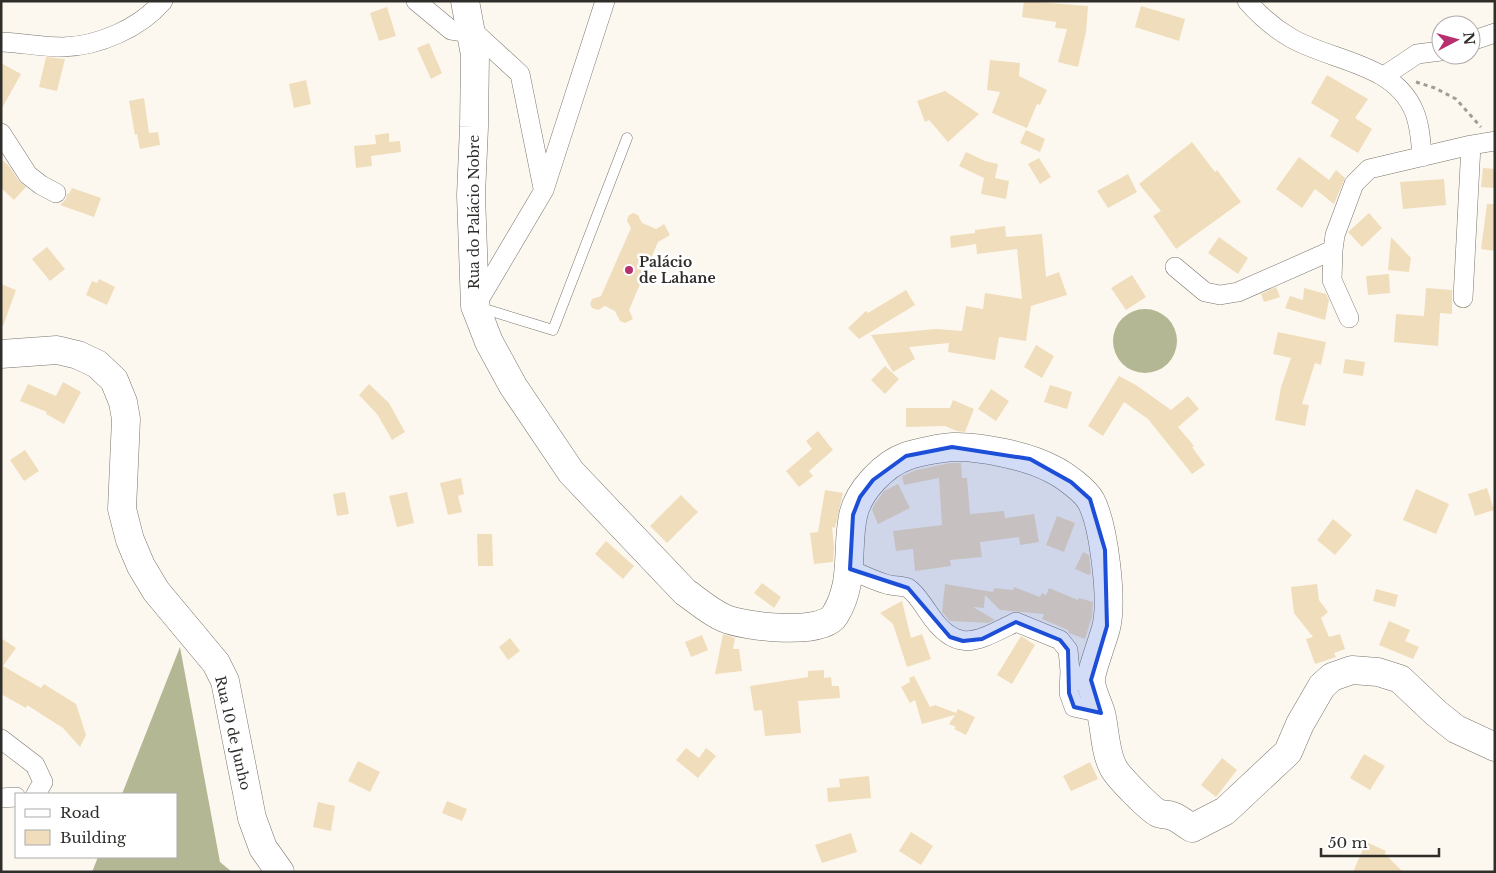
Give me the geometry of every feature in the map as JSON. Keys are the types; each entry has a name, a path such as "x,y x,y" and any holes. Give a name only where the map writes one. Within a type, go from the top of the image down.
{"main road":[{"name":"Rua do Palácio Nobre","path":"465,1 475,55 472,195 475,306 489,342 513,386 571,472 685,592 712,612 737,622 798,628 821,625 834,618 842,601 850,569 853,515 860,497 883,470 906,456 952,447 979,449 1030,460 1052,469 1071,482 1090,499 1098,520 1105,550 1108,605 1107,626 1090,680 1101,713 1113,767 1129,786 1158,813 1173,816 1192,828 1225,811 1288,752 1300,724 1322,686 1332,677 1352,670 1378,672 1400,679 1436,713 1456,728 1495,748"},
{"name":"Rua 10 de Junho","path":"1,354 64,351 97,364 114,380 123,402 126,419 122,509 130,540 141,566 156,591 216,663 225,681 252,818 263,848 280,872"}],"street":[{"path":"1,42 65,47 106,38 143,20 163,1"},
{"path":"416,1 451,30 471,31 520,74 544,190"},
{"path":"475,306 544,190 604,1"},
{"path":"1247,1 1261,18 1293,38 1384,76 1407,100 1414,112 1421,139 1422,157"},
{"path":"1481,37 1495,32"},
{"path":"1384,76 1417,54 1431,52"},
{"path":"1,133 28,175 56,193"},
{"path":"1348,318 1332,280 1333,250 1335,235 1354,184 1369,169 1494,141"},
{"path":"1464,298 1471,145"},
{"path":"1175,266 1205,292 1220,295 1238,292 1333,250"},
{"path":"850,569 873,580 908,588 938,627 950,637 963,641 982,639 1016,622 1060,640 1068,650 1070,671 1069,694 1074,707 1101,713"},
{"path":"1,739 35,765 43,782 37,793"},
{"path":"1,798 15,797"}],"lane":[{"path":"475,306 553,330 627,138"}],"path":[{"path":"1384,76 1408,80 1435,88 1456,98 1494,141"}],"highlighted area":[{"path":"952,447 1030,459 1071,482 1090,499 1105,550 1107,626 1091,680 1101,713 1074,707 1069,693 1068,650 1060,640 1016,622 982,639 963,641 950,637 908,588 850,569 853,515 860,497 873,480 906,456"}],"green space":[{"path":"1145,309 1157,312 1168,318 1174,329 1177,341 1174,353 1168,364 1157,370 1145,373 1133,370 1122,364 1116,353 1113,341 1116,329 1122,318 1133,312"},
{"path":"180,647 220,862 232,872 92,872 98,858 178,858 178,793 122,793"}],"building":[{"path":"1024,1 1088,6 1086,32 1078,67 1058,62 1067,29 1055,28 1056,22 1022,17"},
{"path":"1141,6 1185,19 1179,41 1135,27"},
{"path":"387,7 396,36 379,41 370,13"},
{"path":"429,43 442,73 431,79 417,48"},
{"path":"46,57 65,59 57,91 39,87"},
{"path":"990,60 1020,63 1019,76 1047,90 1040,105 1037,104 1027,128 992,113 1000,92 987,90"},
{"path":"1,63 21,74 1,110"},
{"path":"1327,75 1368,99 1355,118 1372,129 1358,153 1330,136 1339,120 1311,103"},
{"path":"306,80 311,104 294,108 289,84"},
{"path":"945,91 979,114 948,142 929,120 925,122 917,101"},
{"path":"144,98 149,133 158,132 160,145 140,149 137,134 135,135 129,101"},
{"path":"1026,130 1045,139 1040,152 1020,143"},
{"path":"389,133 389,142 400,141 401,152 371,156 372,166 356,168 354,146 376,144 375,135"},
{"path":"1192,142 1215,172 1217,170 1241,202 1176,249 1153,216 1161,211 1139,184"},
{"path":"966,152 985,161 998,164 995,178 1009,181 1006,199 981,194 984,178 959,166"},
{"path":"1299,157 1329,180 1336,170 1345,178 1334,204 1315,189 1302,208 1276,189"},
{"path":"1039,158 1051,177 1040,184 1028,164"},
{"path":"1,159 26,187 14,200 1,188"},
{"path":"1483,168 1495,169 1495,188 1481,187"},
{"path":"1128,174 1137,192 1108,208 1097,191"},
{"path":"1444,179 1446,205 1403,209 1400,182"},
{"path":"72,188 101,198 94,217 60,205"},
{"path":"1487,204 1495,204 1495,251 1481,249"},
{"name":"Palácio de Lahane","path":"633,213 638,215 642,223 656,229 664,224 670,235 658,242 629,310 633,319 625,323 620,321 615,311 605,306 598,310 592,308 590,304 592,299 601,296 631,228 627,221 628,216"},
{"path":"1369,213 1382,228 1362,247 1348,232"},
{"path":"1005,226 1006,237 1042,234 1046,277 1059,272 1067,295 1031,306 1026,341 999,337 995,360 948,352 949,343 909,347 915,359 893,372 871,335 936,329 962,331 966,306 983,309 985,293 1022,299 1017,249 977,254 976,244 951,248 950,236 975,233 975,230"},
{"path":"1219,237 1248,258 1238,274 1208,253"},
{"path":"1391,237 1411,258 1409,272 1388,270"},
{"path":"47,247 65,269 50,281 32,259"},
{"path":"1389,274 1390,293 1368,295 1366,276"},
{"path":"1132,275 1146,297 1126,310 1111,288"},
{"path":"99,279 115,287 107,305 86,295 92,281 97,283"},
{"path":"1,284 16,290 3,326 1,326"},
{"path":"1276,287 1280,297 1264,302 1261,294"},
{"path":"1304,288 1326,294 1329,300 1325,320 1285,308 1290,296 1303,300"},
{"path":"1426,288 1452,290 1452,314 1440,313 1438,346 1394,342 1396,314 1424,316"},
{"path":"906,290 915,305 859,339 848,328 866,311 868,313"},
{"path":"1278,332 1326,342 1321,365 1315,363 1302,404 1309,405 1305,426 1275,420 1281,387 1291,358 1273,354"},
{"path":"1036,345 1054,356 1042,378 1024,367"},
{"path":"1345,359 1365,362 1363,376 1343,373"},
{"path":"885,366 899,379 885,394 871,380"},
{"path":"1119,376 1136,385 1171,410 1188,396 1199,409 1178,427 1194,446 1192,447 1205,465 1192,474 1148,419 1124,402 1103,436 1088,426"},
{"path":"63,382 81,392 64,424 46,414 47,412 20,401 28,384 56,396"},
{"path":"369,384 389,403 405,432 392,440 377,414 359,395"},
{"path":"1050,385 1072,392 1067,409 1044,402"},
{"path":"991,389 1009,401 996,421 978,409"},
{"path":"953,400 974,409 965,432 945,426 906,427 906,408 950,408"},
{"path":"818,431 833,450 809,471 813,476 799,487 786,471 812,449 806,441"},
{"path":"25,450 39,471 24,481 10,460"},
{"path":"950,463 961,463 962,478 967,478 970,514 1004,511 1005,518 1034,514 1039,542 1020,545 1019,537 980,542 982,557 950,560 951,566 915,571 913,549 896,551 893,531 942,525 939,478 904,485 902,476 916,470"},
{"path":"461,478 464,494 458,496 462,512 448,515 440,483"},
{"path":"898,484 910,508 878,524 872,510 874,505 884,491"},
{"path":"1487,488 1494,510 1475,516 1468,494"},
{"path":"1416,489 1449,504 1436,534 1403,520"},
{"path":"825,490 843,493 835,528 832,527 833,562 814,564 810,533 818,532"},
{"path":"345,492 349,514 337,516 333,494"},
{"path":"407,492 414,523 397,527 389,496"},
{"path":"681,495 698,512 667,543 650,526"},
{"path":"1057,516 1075,523 1064,552 1046,545"},
{"path":"1333,519 1352,535 1335,555 1317,540"},
{"path":"477,534 492,534 493,566 478,566"},
{"path":"606,541 634,566 623,579 595,554"},
{"path":"1083,552 1089,555 1091,573 1089,575 1075,569"},
{"path":"762,583 781,597 774,608 754,593"},
{"path":"945,584 993,592 994,588 1013,590 1014,587 1040,597 1042,593 1046,595 1049,588 1078,600 1079,598 1093,602 1092,617 1085,639 1042,619 1044,614 1000,610 985,595 984,608 973,607 995,620 988,623 950,621 942,612"},
{"path":"1317,584 1319,600 1328,612 1321,618 1329,637 1340,634 1345,649 1334,653 1336,657 1315,664 1306,639 1313,637 1294,613 1291,587"},
{"path":"1376,589 1398,595 1395,607 1373,601"},
{"path":"902,601 911,638 922,634 931,659 907,667 893,624 880,613"},
{"path":"1389,621 1410,630 1405,641 1419,647 1413,659 1379,645"},
{"path":"723,634 735,638 733,649 739,649 742,671 715,674"},
{"path":"702,635 708,650 691,657 685,642"},
{"path":"1021,636 1035,645 1012,684 997,675"},
{"path":"1,638 16,648 3,666 41,688 44,684 76,704 86,735 80,747 63,728 27,705 26,708 1,694"},
{"path":"510,638 520,651 508,660 499,647"},
{"path":"824,670 824,678 831,677 832,686 839,686 840,698 798,701 801,733 765,736 762,710 754,711 750,686 808,677 808,671"},
{"path":"914,676 930,707 935,705 956,713 958,709 975,717 966,735 949,724 955,715 922,724 915,700 910,703 901,687 910,682 909,678"},
{"path":"686,748 699,758 706,748 716,756 698,778 676,760"},
{"path":"1364,754 1385,766 1370,790 1350,778"},
{"path":"1222,758 1237,770 1216,797 1201,785"},
{"path":"358,761 380,772 370,792 348,781"},
{"path":"1090,762 1098,779 1071,791 1063,776"},
{"path":"869,776 871,798 828,802 827,788 840,787 839,779"},
{"path":"447,801 467,809 462,821 442,813"},
{"path":"318,802 335,806 331,831 313,827"},
{"path":"911,832 933,846 921,865 899,851"},
{"path":"851,833 857,852 822,863 815,845"},
{"path":"1366,842 1386,851 1385,854 1403,872 1353,872"}],"place":[{"name":"Palácio de Lahane","path":"629,270"}]}
